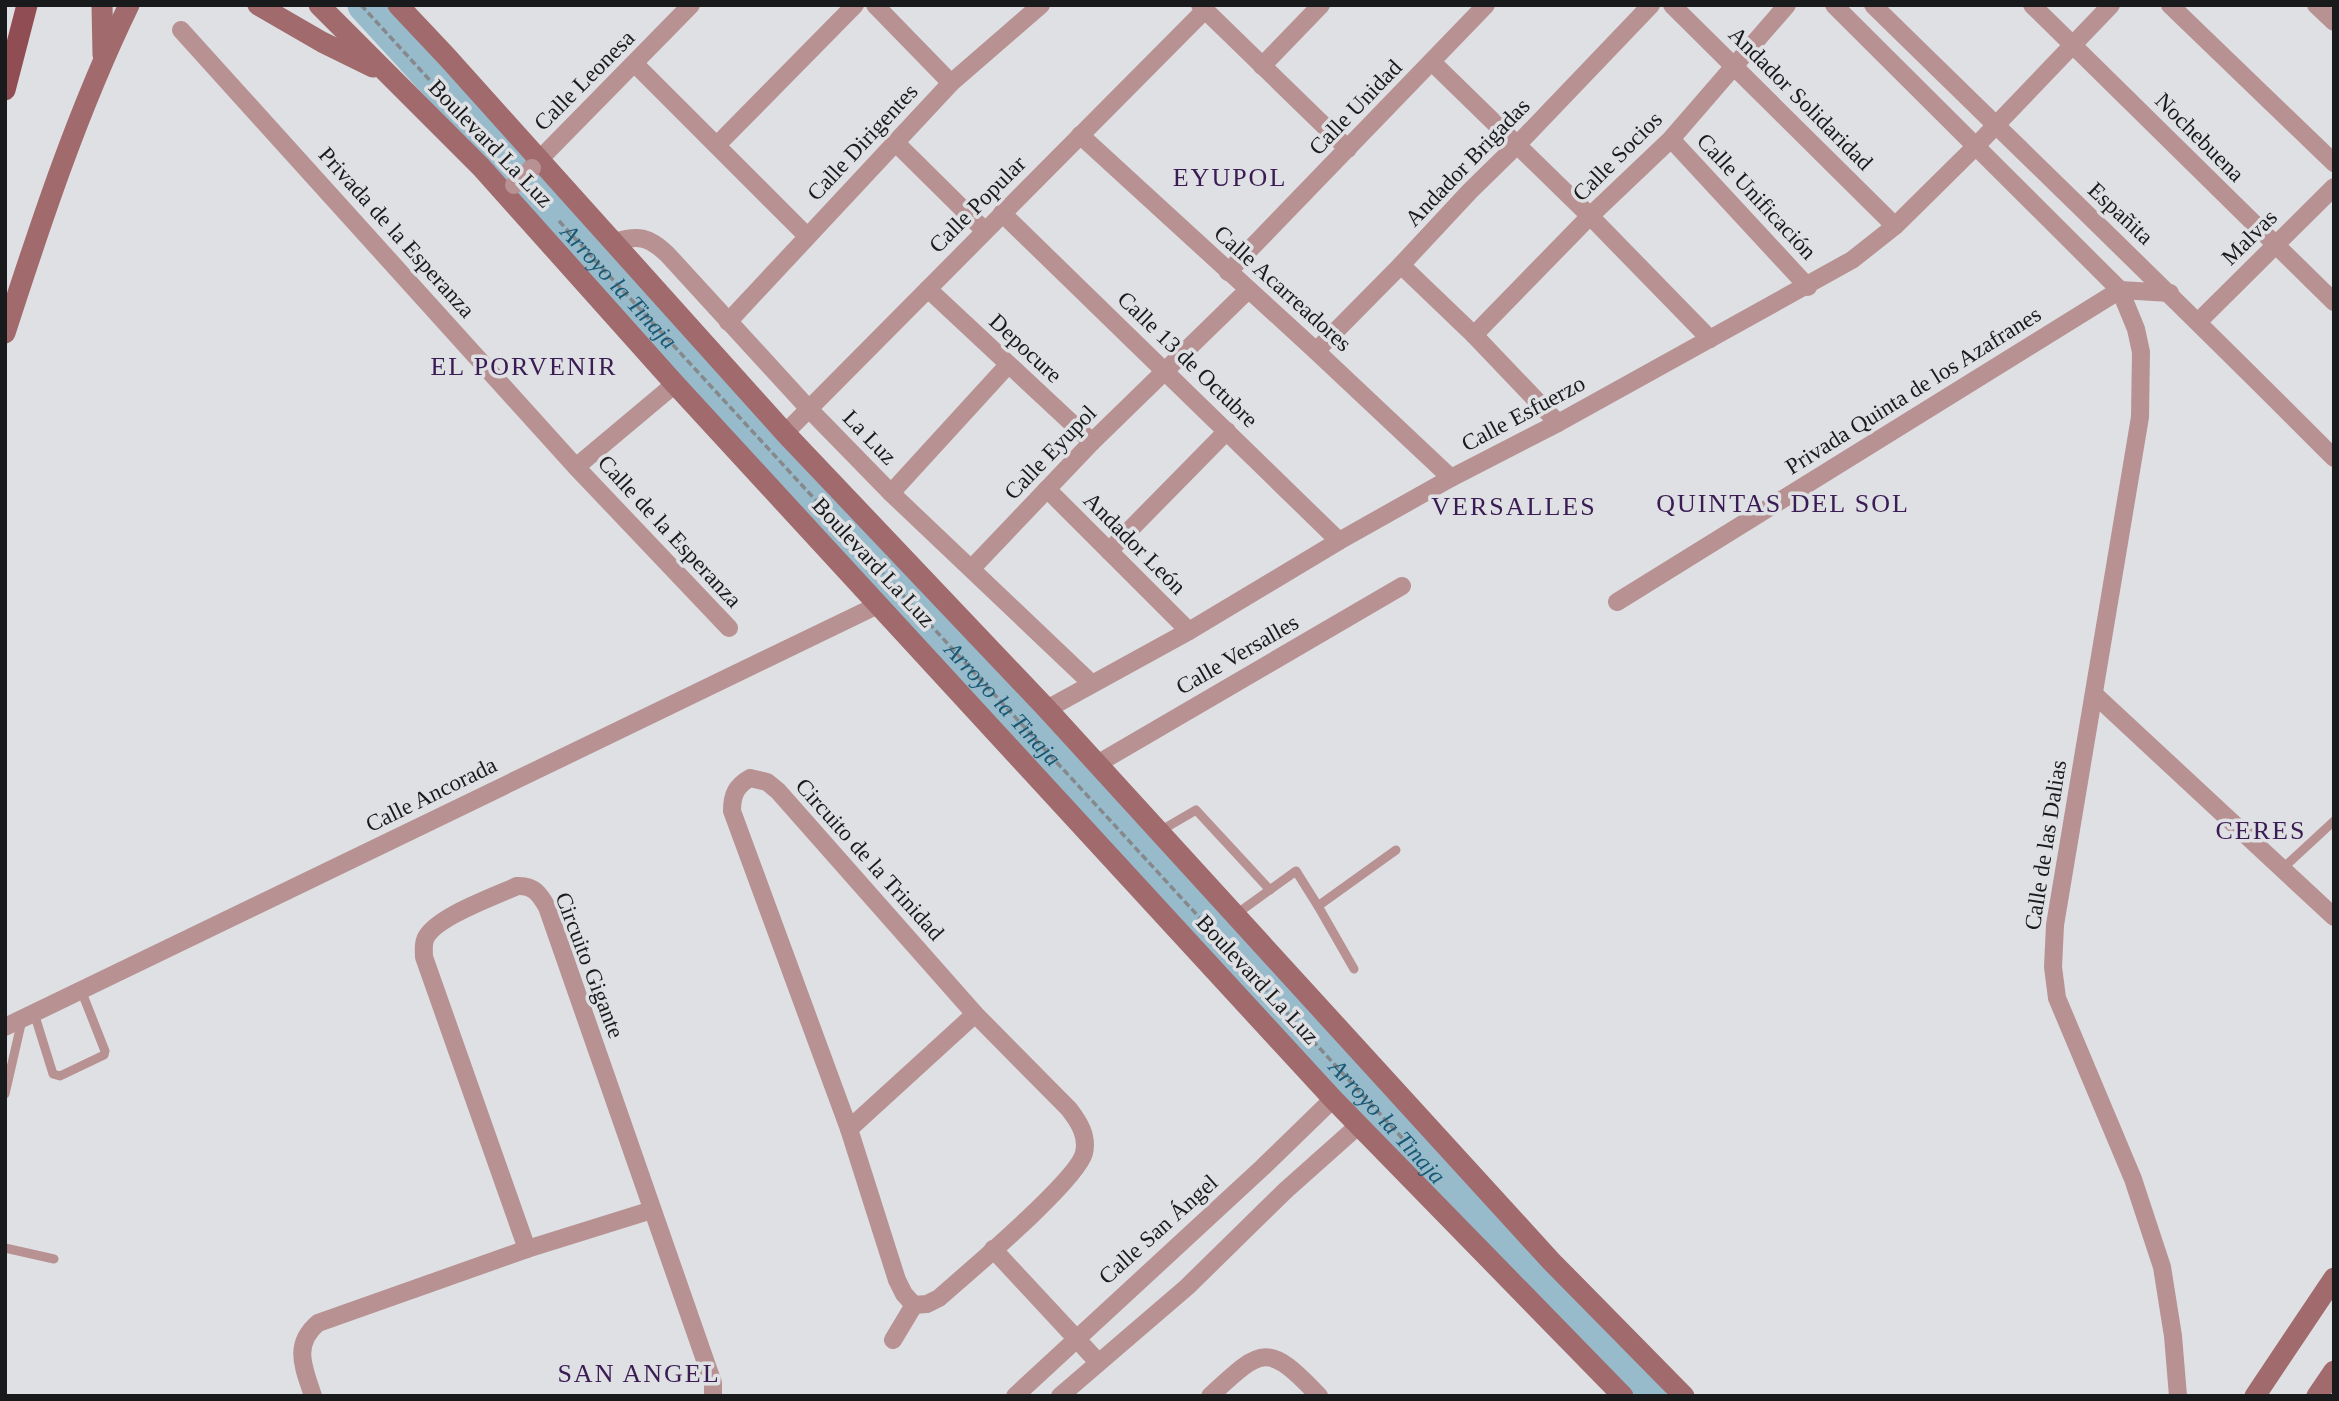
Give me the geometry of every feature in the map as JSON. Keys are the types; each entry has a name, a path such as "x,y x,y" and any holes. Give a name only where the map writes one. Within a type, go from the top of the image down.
{"main road":[{"path":"5,90 27,5"},
{"path":"103,5 103,61"},
{"path":"5,333 55,184 103,61 129,5"},
{"path":"258,5 322,42 390,75"},
{"name":"Boulevard La Luz","path":"319,5 510,189 675,384 1333,1099 1623,1396"},
{"name":"Boulevard La Luz","path":"398,5 536,164 614,242 785,433 1047,709 1551,1261 1684,1396"},
{"path":"2255,1396 2334,1278"},
{"path":"2317,1396 2334,1371"}],"street":[{"name":"Calle Leonesa","path":"510,189 691,5"},
{"path":"718,145 855,5"},
{"path":"875,5 951,83"},
{"path":"1262,65 1321,5"},
{"name":"Calle Unidad","path":"1228,272 1486,5"},
{"name":"Andador Brigadas","path":"1316,351 1651,5"},
{"name":"Andador Solidaridad","path":"1672,5 1895,226"},
{"name":"Calle Socios","path":"1474,335 1590,216 1671,139 1787,5"},
{"path":"1834,5 2120,290 2170,293"},
{"name":"Españita","path":"1873,5 2170,293 2334,458"},
{"name":"Nochebuena","path":"2032,5 2334,302"},
{"name":"Calle Esfuerzo","path":"1047,709 1189,631 1451,478 1558,423 1808,287 1852,260 1895,226 2111,5"},
{"path":"2170,5 2334,163"},
{"path":"2316,5 2334,23"},
{"name":"Calle Dirigentes","path":"728,322 951,83 1036,7"},
{"name":"Calle Popular","path":"785,433 1204,7 1348,149"},
{"name":"Privada de la Esperanza","path":"181,30 576,467"},
{"path":"1432,62 1590,216 1710,339"},
{"path":"635,64 807,236"},
{"name":"Calle Acarreadores","path":"1080,135 1451,478"},
{"name":"Calle Unificación","path":"1671,139 1808,287"},
{"path":"896,143 984,230"},
{"name":"Malvas","path":"2198,322 2334,187"},
{"name":"Calle 13 de Octubre","path":"1002,213 1339,541"},
{"name":"La Luz","path":"614,242 642,237 657,244 809,409 891,493 1092,684"},
{"path":"1401,265 1474,335 1558,423"},
{"name":"Depocure","path":"928,289 1092,442"},
{"name":"Calle Eyupol","path":"972,568 1092,442 1248,290"},
{"name":"Privada Quinta de los Azafranes","path":"1617,602 2120,290"},
{"name":"Calle de las Dalias","path":"2120,290 2136,329 2141,352 2140,417 2055,925 2053,967 2057,998 2133,1179 2162,1266 2173,1336 2178,1396"},
{"path":"891,493 1008,365"},
{"path":"576,467 675,384"},
{"path":"1109,551 1227,431"},
{"name":"Calle de la Esperanza","path":"576,467 729,628"},
{"name":"Andador León","path":"1047,489 1189,631"},
{"name":"Calle Versalles","path":"1097,764 1402,586"},
{"name":"Calle Ancorada","path":"5,1027 878,605"},
{"path":"2094,695 2334,917"},
{"name":"Circuito de la Trinidad","path":"750,778 758,778 778,791 975,1014 1069,1109 1085,1138 1084,1154 1065,1183 939,1298 927,1304 914,1305 897,1280 849,1129 732,811 732,800 741,783 750,778"},
{"name":"Circuito Gigante","path":"527,1249 424,957 424,941 430,931 442,921 517,886 527,886 538,892 547,907 713,1383 713,1396"},
{"path":"849,1129 975,1014"},
{"name":"Calle San Ángel","path":"1015,1396 1333,1099"},
{"path":"1060,1396 1187,1287 1286,1190 1359,1125"},
{"path":"313,1396 301,1350 306,1332 317,1323 527,1249 652,1210"},
{"path":"993,1249 1098,1362"},
{"path":"893,1340 914,1305"},
{"path":"1210,1396 1244,1364 1259,1356 1275,1358 1295,1370 1320,1396"}],"lane":[{"path":"1159,832 1196,810 1270,890"},
{"path":"2282,869 2334,821"},
{"path":"1318,906 1396,850"},
{"path":"1235,915 1296,871 1354,969"},
{"path":"28,1016 53,1074 60,1076 104,1055 105,1051 81,990"},
{"path":"5,1094 28,1016"},
{"path":"5,1248 54,1259"}],"path":[{"path":"361,5 483,138"},
{"path":"558,220 1405,1141"}],"waterway":[{"name":"Arroyo la Tinaja","path":"365,5 1517,1263 1649,1396"}],"district":[{"name":"EYUPOL","path":"1230,177"},
{"name":"EL PORVENIR","path":"524,366"},
{"name":"QUINTAS DEL SOL","path":"1783,503"},
{"name":"VERSALLES","path":"1514,506"},
{"name":"CERES","path":"2261,830"},
{"name":"SAN ANGEL","path":"639,1373"}]}
